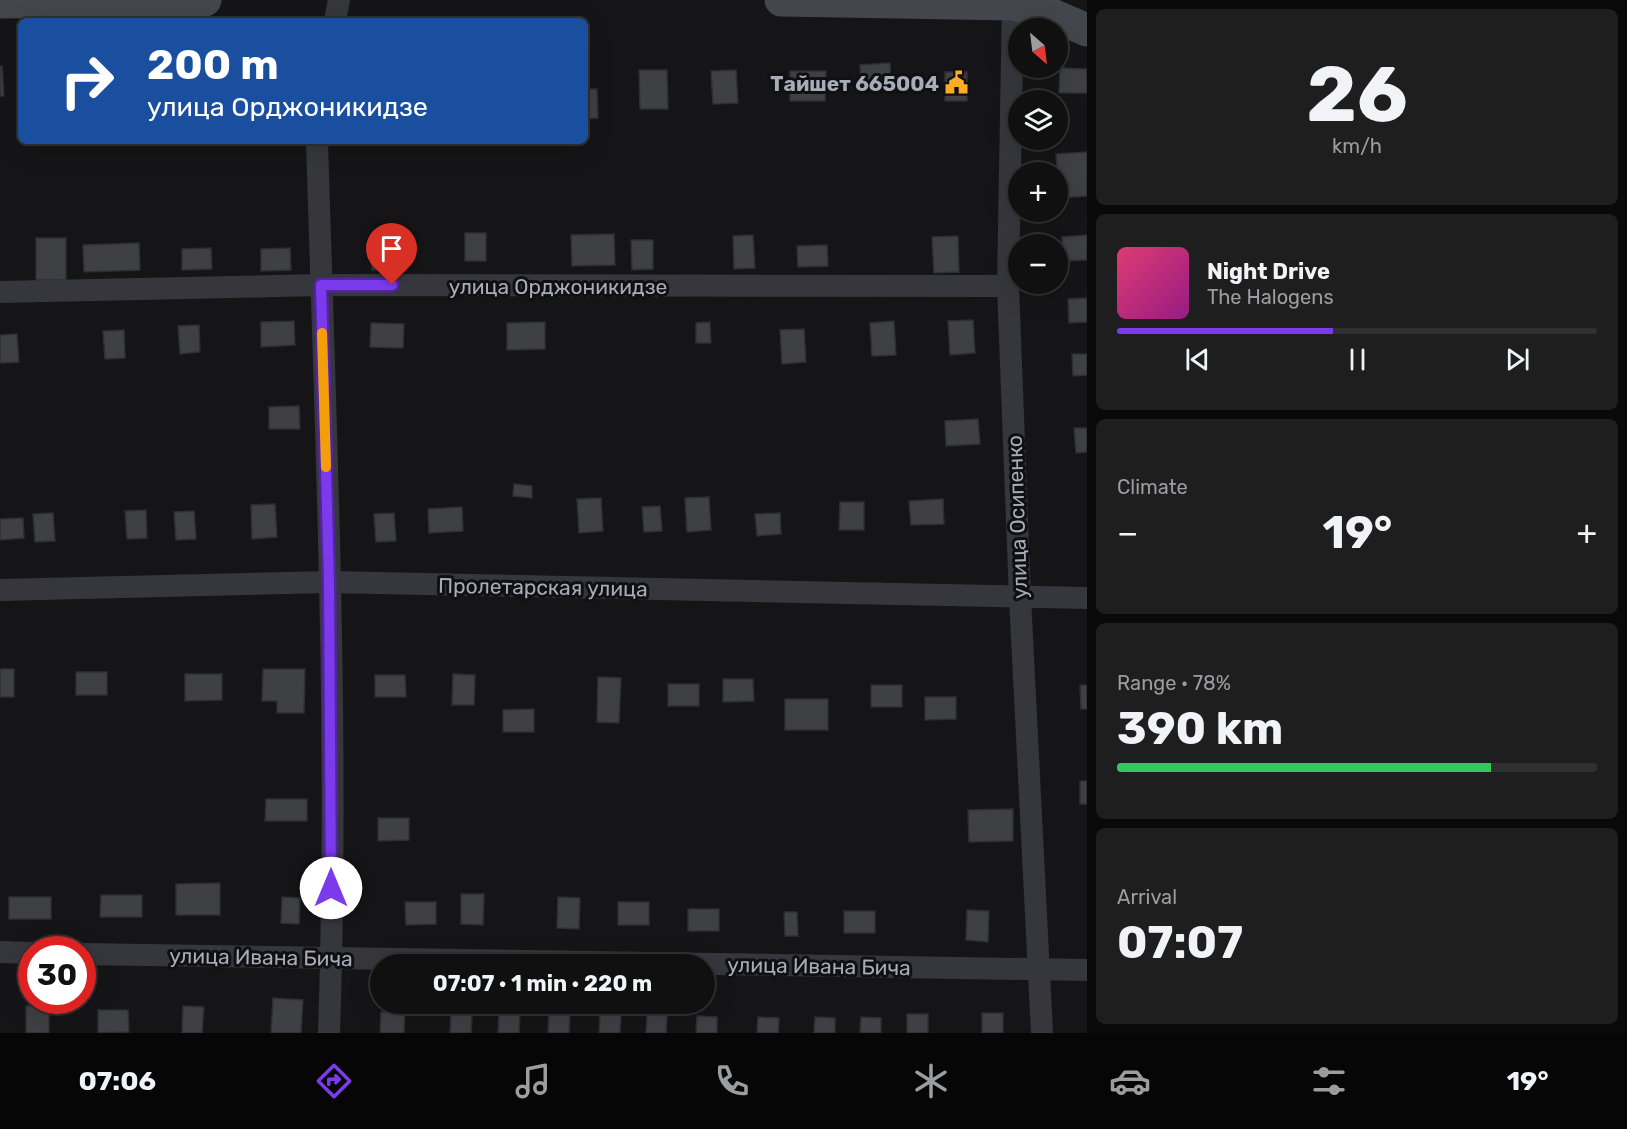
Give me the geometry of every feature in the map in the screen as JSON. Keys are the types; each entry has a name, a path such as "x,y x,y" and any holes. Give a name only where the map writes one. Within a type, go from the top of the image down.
{"main road":[{"path":"0,2 205,0"},
{"path":"781,0 1013,2 1050,14 1087,30"}],"street":[{"path":"336,18 339,0"},
{"name":"улица Осипенко","path":"1009,234 1013,2"},
{"path":"316,144 329,582 332,958 329,1033"},
{"name":"улица Орджоникидзе","path":"0,292 321,285 1008,286"},
{"name":"улица Осипенко","path":"1008,294 1020,598 1042,1033"},
{"name":"Пролетарская улица","path":"0,590 329,582 1087,598"},
{"path":"0,952 18,953"},
{"name":"улица Ивана Бича","path":"96,954 1087,970"}],"building":[{"path":"890,63 891,85 861,86 860,65"},
{"path":"0,66 2,66 4,96 0,96"},
{"path":"1068,68 1087,69 1087,93 1068,93 1068,90 1059,90 1060,78 1068,78"},
{"path":"639,70 667,70 668,109 640,109"},
{"path":"736,70 738,103 713,104 711,71"},
{"path":"790,71 826,71 825,101 790,101"},
{"path":"945,72 967,72 967,101 945,101"},
{"path":"588,89 597,89 598,118 588,119"},
{"path":"1087,152 1087,196 1068,197 1068,162 1057,162 1056,154"},
{"path":"465,233 486,233 486,261 465,261"},
{"path":"614,234 615,265 572,266 571,235"},
{"path":"753,235 755,268 734,269 733,236"},
{"path":"1087,235 1087,260 1068,261 1068,237"},
{"path":"958,236 959,272 934,273 932,237"},
{"path":"36,238 66,238 66,280 36,280"},
{"path":"631,240 653,240 653,269 632,270"},
{"path":"139,243 140,270 84,272 83,245"},
{"path":"827,245 828,266 798,267 797,246"},
{"path":"401,247 402,269 372,270 371,248"},
{"path":"211,248 212,269 182,270 182,249"},
{"path":"290,248 291,270 261,271 261,249"},
{"path":"1087,298 1087,322 1069,323 1068,299"},
{"path":"973,320 975,353 950,355 948,321"},
{"path":"294,321 295,345 261,347 261,322"},
{"path":"894,321 896,355 872,356 870,323"},
{"path":"545,322 545,349 507,350 507,323"},
{"path":"710,322 711,343 696,343 696,323"},
{"path":"371,323 404,324 403,348 370,347"},
{"path":"199,325 200,352 180,354 178,326"},
{"path":"804,329 806,362 782,364 780,330"},
{"path":"124,330 125,358 105,359 103,331"},
{"path":"17,334 19,362 0,363 0,335"},
{"path":"1072,354 1087,354 1087,375 1073,376"},
{"path":"299,406 300,429 269,429 269,407"},
{"path":"978,419 980,444 946,446 945,421"},
{"path":"1074,428 1087,428 1087,452 1076,453"},
{"path":"514,484 532,486 532,498 513,496"},
{"path":"709,497 711,530 687,532 685,498"},
{"path":"601,498 603,531 579,533 577,499"},
{"path":"943,499 944,524 911,525 909,501"},
{"path":"840,502 864,502 864,530 839,530"},
{"path":"275,504 277,537 252,539 251,505"},
{"path":"660,506 662,531 644,532 642,507"},
{"path":"462,507 463,531 429,533 428,509"},
{"path":"146,510 147,538 127,539 125,511"},
{"path":"194,511 196,539 176,540 174,512"},
{"path":"53,513 55,541 35,542 33,514"},
{"path":"394,513 396,541 376,542 374,514"},
{"path":"780,513 781,534 757,536 755,514"},
{"path":"23,518 24,538 0,540 0,519"},
{"path":"0,669 14,669 14,697 0,697"},
{"path":"263,669 305,669 304,713 277,713 277,701 262,701"},
{"path":"76,672 107,672 107,695 76,695"},
{"path":"185,674 222,674 222,700 185,701"},
{"path":"453,674 475,675 474,705 452,705"},
{"path":"375,675 405,675 406,697 375,697"},
{"path":"598,677 621,678 619,723 597,722"},
{"path":"723,679 753,679 754,701 723,702"},
{"path":"668,684 699,684 699,706 668,706"},
{"path":"871,685 902,685 902,707 871,707"},
{"path":"1080,685 1087,685 1087,709 1081,709"},
{"path":"925,697 956,697 956,719 925,720"},
{"path":"785,699 828,699 828,730 785,730"},
{"path":"534,709 534,732 503,732 503,710"},
{"path":"1080,781 1087,781 1087,804 1080,804"},
{"path":"266,799 307,799 307,821 265,821"},
{"path":"1013,809 1013,841 969,842 968,810"},
{"path":"378,818 409,818 409,840 378,841"},
{"path":"220,883 220,915 176,915 176,884"},
{"path":"461,894 484,894 483,925 461,924"},
{"path":"101,895 142,895 142,917 100,917"},
{"path":"9,897 51,897 51,919 9,919"},
{"path":"282,897 300,898 299,924 281,923"},
{"path":"558,897 580,898 579,929 557,928"},
{"path":"405,902 436,902 436,924 406,925"},
{"path":"618,902 649,902 649,925 618,925"},
{"path":"688,909 719,909 719,931 688,931"},
{"path":"967,910 989,911 988,942 966,940"},
{"path":"844,911 875,911 875,933 844,933"},
{"path":"784,912 797,912 798,936 785,936"},
{"path":"273,998 303,1000 301,1033 271,1033"},
{"path":"183,1006 204,1007 202,1033 182,1033"},
{"path":"98,1010 128,1010 129,1032 98,1033"},
{"path":"982,1013 1003,1013 1003,1033 982,1033"},
{"path":"26,1014 49,1014 49,1033 26,1033"},
{"path":"381,1014 405,1014 404,1033 380,1033"},
{"path":"451,1014 472,1015 471,1033 450,1033"},
{"path":"499,1014 520,1014 519,1033 498,1033"},
{"path":"549,1014 570,1014 569,1033 548,1033"},
{"path":"600,1014 621,1014 620,1033 599,1033"},
{"path":"647,1014 667,1016 666,1033 646,1033"},
{"path":"907,1014 928,1014 928,1033 907,1033"},
{"path":"697,1016 717,1017 717,1033 696,1033"},
{"path":"758,1017 779,1018 778,1033 757,1033"},
{"path":"815,1017 835,1018 835,1033 814,1033"},
{"path":"861,1017 881,1018 881,1033 860,1033"}],"slow traffic":[{"path":"322,333 326,467"}],"place":[{"name":"Тайшет 665004","path":"957,83"}],"route":[{"path":"331,888 329,582 321,285 392,285"}]}
